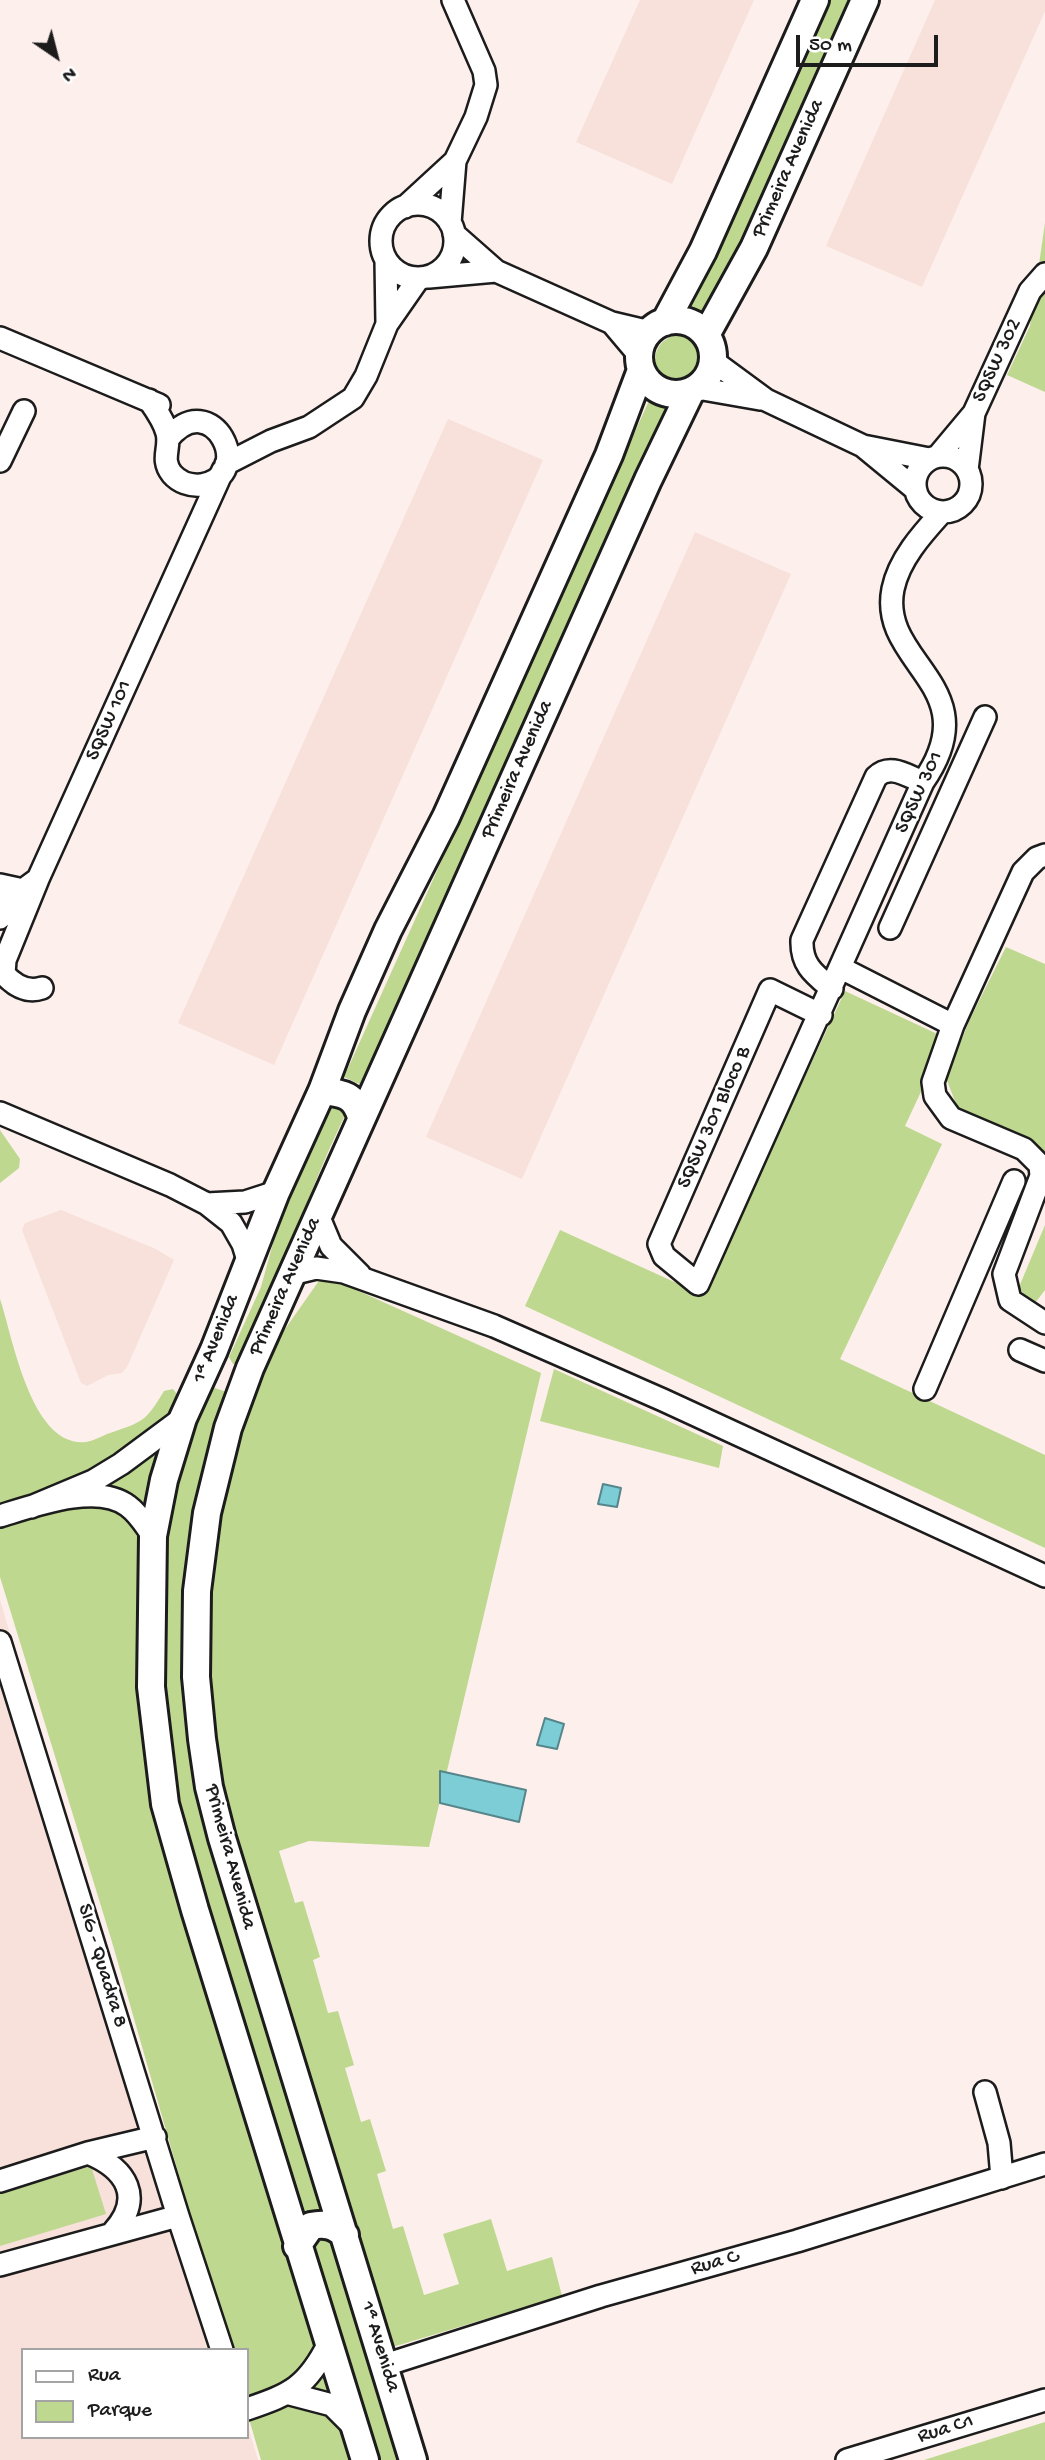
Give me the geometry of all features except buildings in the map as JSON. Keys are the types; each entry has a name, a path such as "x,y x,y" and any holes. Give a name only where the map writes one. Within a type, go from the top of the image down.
{"main road":[{"path":"248,1260 322,1091 352,1011 388,930 446,817 609,455 649,345 704,251 816,0"},
{"name":"Primeira Avenida","path":"706,335 754,248 865,0"},
{"path":"683,321 706,335 713,360 708,376 694,389 667,393 647,380 649,345 683,321"},
{"name":"Primeira Avenida","path":"345,2235 222,1838 202,1739 196,1677 197,1591 207,1513 228,1428 250,1368 291,1273 648,480 694,389"},
{"path":"322,1091 349,1097 357,1104 361,1117"},
{"name":"1ª Avenida","path":"183,1418 214,1350 248,1260"},
{"path":"214,1350 227,1370 242,1371 250,1368"},
{"path":"183,1418 164,1480 153,1536 151,1687 165,1804 297,2246 365,2460"},
{"path":"297,2246 311,2226 329,2224 345,2235"},
{"name":"1ª Avenida","path":"345,2235 413,2460"}],"street":[{"path":"186,484 208,483 225,467 271,441 330,416 353,398 366,376 387,324 422,278 445,266 455,245 452,228 456,161 476,117 486,85 484,71 453,0"},
{"path":"387,324 386,260 382,248 384,226 391,216 405,207 456,161"},
{"path":"405,207 434,207 496,271 612,323 649,345"},
{"path":"386,260 402,275 422,278 496,271"},
{"name":"SQSW 302","path":"967,470 974,413 1030,291 1045,274"},
{"path":"2,344 149,400 193,422 212,426 222,436 228,450 225,467"},
{"path":"713,360 766,400 863,446 933,458 955,458 970,477 969,494 958,507 942,512 930,509 863,446"},
{"path":"694,389 766,400"},
{"path":"149,400 161,418 168,439"},
{"path":"0,461 24,411"},
{"name":"SQSW 302","path":"933,458 974,413"},
{"path":"193,422 183,425 168,439 165,450 169,471 186,484 199,523"},
{"path":"222,436 271,441"},
{"path":"918,495 917,472 933,458"},
{"name":"SQSW 101","path":"42,988 34,991 21,988 4,974 5,960 38,879 225,467"},
{"name":"SQSW 301","path":"916,540 918,495"},
{"name":"SQSW 301","path":"698,1284 944,739 945,719 933,683 900,635 893,607 893,588 916,540 942,512"},
{"path":"890,928 985,717"},
{"path":"832,989 806,967 801,953 802,940 876,777 883,770 890,769 923,782"},
{"path":"895,846 922,855"},
{"path":"1045,855 1037,858 1023,872 953,1025 933,1082 934,1096 940,1108 951,1118 1024,1149 1040,1165 1041,1176 1004,1274 1005,1289 1010,1300 1045,1323"},
{"path":"0,918 6,887 23,890 38,879"},
{"path":"841,968 953,1025"},
{"name":"SQSW 301 Bloco B","path":"698,1284 664,1256 659,1244 770,990 821,1015"},
{"path":"0,1113 170,1185 207,1204 231,1223 243,1244 248,1260"},
{"path":"925,1389 1014,1181"},
{"path":"207,1204 245,1202 276,1192"},
{"path":"318,1215 331,1247 362,1276"},
{"path":"996,1227 1014,1243"},
{"path":"291,1273 316,1268 362,1276 550,1349 1045,1576"},
{"path":"1020,1350 1045,1361"},
{"path":"31,1507 93,1480 121,1464 183,1418"},
{"path":"0,1516 71,1498 113,1499 127,1504 153,1536"},
{"name":"SIG - Quadra 8","path":"0,1642 221,2348"},
{"path":"985,2092 999,2143 1002,2178"},
{"path":"0,2181 88,2153 155,2137"},
{"path":"88,2153 108,2161 118,2170 126,2184 130,2199 128,2210 113,2232"},
{"name":"Rua C","path":"385,2365 601,2296 1045,2164"},
{"path":"0,2265 178,2216"},
{"path":"248,2409 290,2394 318,2364 329,2343"},
{"path":"290,2394 332,2404 354,2427"},
{"name":"Rua C1","path":"847,2460 1045,2400"}],"shaded area":[{"path":"640,0 754,0 672,184 576,142"},
{"path":"935,0 1045,0 1045,11 922,287 826,246"},
{"path":"448,419 543,460 274,1065 178,1023"},
{"path":"695,532 791,574 522,1179 426,1137"},
{"path":"61,1210 156,1249 174,1260 127,1367 122,1373 108,1375 87,1386 81,1383 22,1230 25,1223"},
{"path":"0,1600 224,2348 21,2348 21,2439 248,2439 248,2426 258,2460 0,2460"}],"green space":[{"path":"829,0 856,0 710,326 687,315"},
{"path":"1045,223 1045,392 1007,375 1030,326"},
{"path":"680,335 698,342 705,360 698,378 680,385 662,378 655,360 662,342"},
{"path":"652,394 674,403 366,1087 344,1077"},
{"path":"1006,947 1045,964 1045,1153 958,1109 946,1078 970,1019"},
{"path":"845,991 946,1038 905,1126 942,1144 840,1359 1045,1455 1045,1548 525,1306 560,1230 703,1295"},
{"path":"333,1107 344,1111 345,1115 241,1364 233,1364 229,1357 261,1287 278,1225 329,1110"},
{"path":"0,1130 20,1159 19,1168 0,1183"},
{"path":"1045,1225 1045,1290 1032,1307 1019,1287"},
{"path":"323,1275 541,1373 429,1847 309,1841 279,1851 295,1903 303,1901 320,1957 313,1960 328,2013 338,2011 354,2065 345,2068 361,2122 370,2119 386,2171 377,2174 393,2229 403,2226 424,2295 459,2284 443,2234 491,2219 507,2271 552,2257 562,2296 366,2355 398,2460 261,2460 248,2415 248,2348 228,2348 112,1942 0,1577 0,1518 89,1487 158,1451 212,1387 238,1396"},
{"path":"0,1299 18,1363 38,1410 51,1428 67,1439 86,1442 135,1424 147,1416 164,1391 173,1389 179,1397 169,1418 152,1437 130,1453 76,1480 0,1508"},
{"path":"554,1369 723,1446 719,1468 540,1421"},
{"path":"91,2166 106,2214 0,2246 0,2194"},
{"path":"1045,2422 1045,2460 924,2460"}],"water":[{"path":"603,1484 621,1488 617,1507 598,1504"},
{"path":"545,1718 564,1724 557,1749 537,1745"},
{"path":"440,1771 526,1790 519,1822 440,1803"}]}
